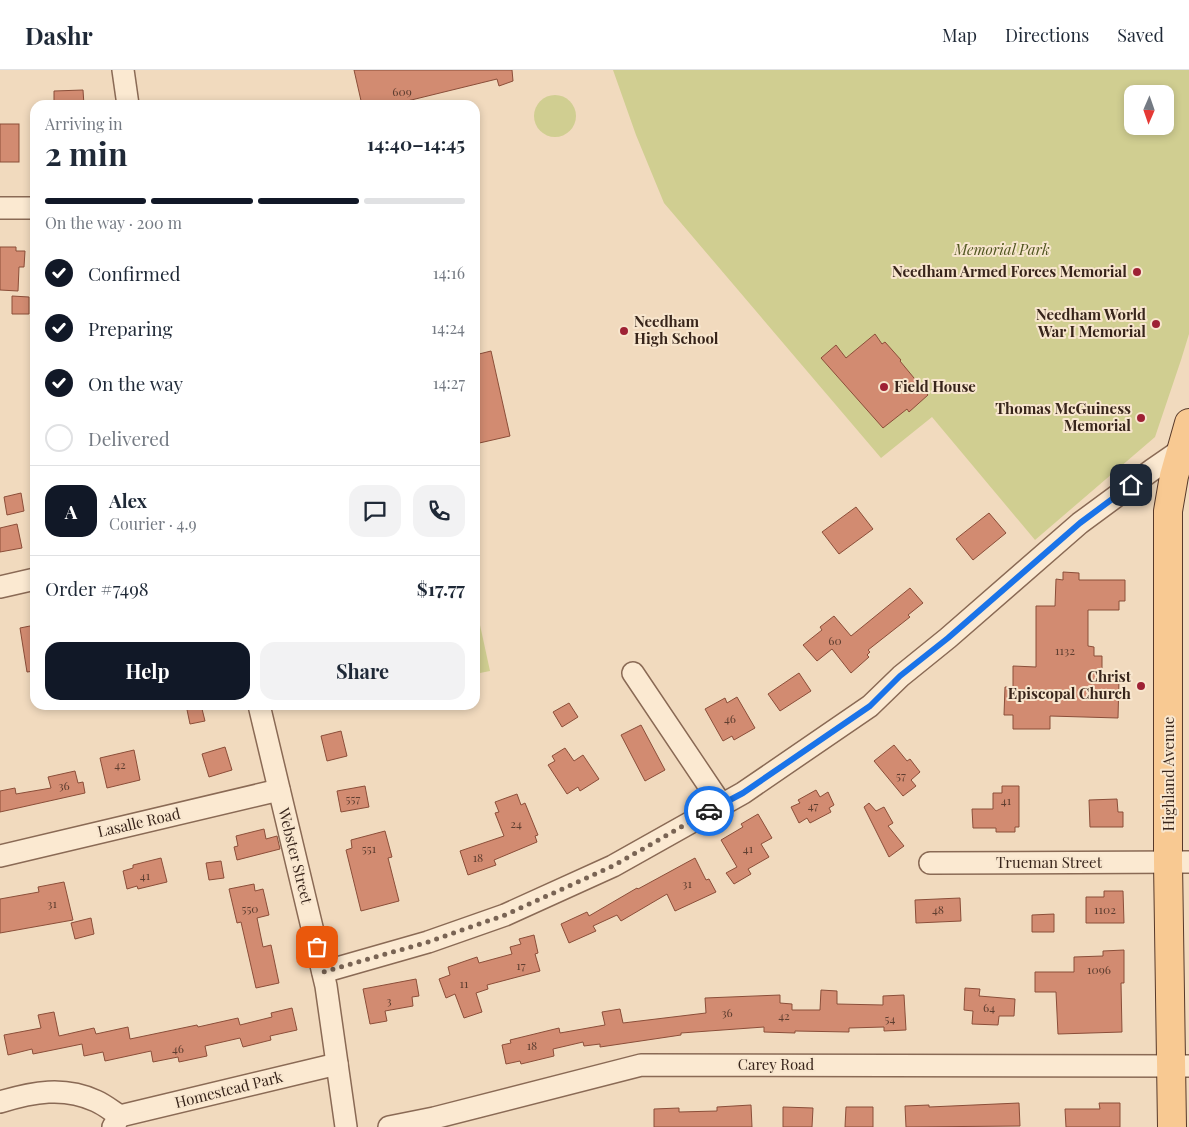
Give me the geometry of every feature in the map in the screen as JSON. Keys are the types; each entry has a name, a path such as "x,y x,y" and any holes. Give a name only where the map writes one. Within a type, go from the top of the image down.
{"main road":[{"name":"Highland Avenue","path":"1172,1127 1180,1066 1179,862 1168,511 1172,483 1185,449 1189,424"}],"street":[{"path":"122,70 127,100"},
{"path":"0,208 30,208"},
{"path":"323,972 428,942 505,915 613,866 743,793 870,706 900,676 948,638 1080,523 1116,495 1185,449"},
{"path":"0,587 30,580"},
{"path":"633,673 721,804"},
{"name":"Webster Street","path":"260,710 323,972 346,1127"},
{"name":"Lasalle Road","path":"0,856 279,790"},
{"name":"Trueman Street","path":"930,863 1179,862"},
{"name":"Homestead Park","path":"0,1102 34,1093 60,1091 72,1093 97,1101 116,1122 338,1064"},
{"name":"Carey Road","path":"389,1127 434,1118 641,1065 1180,1066"}],"green space":[{"name":"Memorial Park","path":"613,70 1189,70 1189,334 1155,437 1035,540 932,417 881,458 664,203 636,135"},
{"path":"551,95 559,95 570,101 576,116 570,131 559,137 551,137 540,131 534,120 534,112 540,101"},
{"path":"480,625 490,671 480,673"}],"building":[{"path":"354,70 512,70 513,81 499,86 497,79 411,100 361,100"},
{"path":"83,90 84,100 54,100 54,91"},
{"path":"0,124 19,124 19,162 0,162"},
{"path":"0,247 16,247 16,251 25,251 24,267 19,267 18,291 0,290"},
{"path":"12,296 29,297 29,314 12,314"},
{"name":"Field House","path":"875,334 882,344 885,342 901,360 928,395 909,412 907,409 883,428 821,358 836,345 846,358"},
{"path":"491,351 510,436 480,443 480,354"},
{"path":"21,493 24,511 7,515 4,497"},
{"path":"856,507 873,529 839,554 822,532"},
{"path":"989,513 1006,533 973,560 956,539"},
{"path":"17,524 22,548 0,552 0,528"},
{"name":"Christ Episcopal Church","path":"1063,572 1079,573 1079,580 1125,580 1125,601 1119,601 1119,610 1088,610 1088,646 1094,647 1094,656 1102,656 1102,673 1113,674 1113,679 1119,679 1118,718 1050,716 1050,729 1013,729 1013,715 1004,715 1005,687 1013,687 1013,666 1036,667 1036,606 1055,606 1056,579 1063,580"},
{"path":"910,588 923,603 908,615 910,617 868,650 870,652 867,655 869,657 851,673 832,649 817,661 803,645 822,630 820,627 834,616 851,636"},
{"path":"30,626 30,672 27,672 20,628"},
{"path":"799,673 811,691 780,711 768,694"},
{"path":"737,697 755,728 734,740 732,736 723,741 705,709 725,698 727,703"},
{"path":"569,703 578,717 562,727 553,712"},
{"path":"187,710 202,710 205,721 190,724"},
{"path":"641,725 665,770 645,781 621,735"},
{"path":"341,731 347,756 327,761 321,736"},
{"path":"894,745 907,761 910,759 920,772 911,780 916,786 903,796 874,761"},
{"path":"225,747 232,770 209,777 202,754"},
{"path":"565,748 574,761 583,755 599,779 580,791 578,787 567,794 548,765 555,761 552,756"},
{"path":"134,750 140,780 107,788 100,758"},
{"path":"75,771 78,783 83,782 85,793 0,812 0,791 15,788 16,794 51,788 48,777"},
{"path":"365,786 369,807 341,812 337,791"},
{"path":"1002,786 1019,786 1019,827 1015,827 1015,832 996,832 996,828 973,828 972,809 993,809 993,793 1002,793"},
{"path":"816,790 820,797 828,792 834,805 829,808 831,812 810,823 807,818 799,823 791,807 800,803 798,800"},
{"path":"517,794 521,805 525,803 538,835 535,836 537,842 494,860 496,865 468,875 460,851 504,836 495,813 499,812 495,802"},
{"path":"1117,799 1118,812 1123,812 1123,827 1090,827 1089,800"},
{"path":"869,803 876,811 884,807 893,823 888,826 904,846 889,857 864,807"},
{"path":"758,814 772,838 761,844 769,857 748,869 751,874 734,884 726,873 737,867 721,840 743,827 741,824"},
{"path":"264,829 266,839 277,836 280,849 237,860 234,847 238,846 236,836"},
{"path":"385,831 392,857 388,858 399,901 361,911 346,850 352,848 351,840"},
{"path":"161,858 167,882 138,889 137,886 127,889 123,871 133,868 133,865"},
{"path":"695,858 706,880 709,879 716,892 675,911 667,894 621,921 617,915 593,926 596,931 569,943 561,924 587,912 589,916 637,888"},
{"path":"221,861 224,878 209,880 206,863"},
{"path":"64,882 73,920 0,933 0,899 39,892 38,887"},
{"path":"254,884 255,891 263,889 269,915 257,918 263,947 271,945 279,983 256,988 241,922 237,923 229,889"},
{"path":"1104,891 1123,891 1124,923 1086,923 1086,897 1104,897"},
{"path":"960,898 961,921 916,923 915,900"},
{"path":"1054,914 1054,932 1032,932 1032,915"},
{"path":"91,918 94,934 75,939 71,923"},
{"path":"534,935 538,953 535,954 540,971 487,985 488,989 476,993 482,1012 464,1018 455,994 446,998 439,979 450,975 448,967 477,957 479,963 512,954 510,947 521,944 519,939"},
{"path":"1124,950 1124,983 1121,983 1122,1032 1058,1034 1056,992 1035,992 1035,972 1074,972 1074,957 1103,956 1103,951"},
{"path":"416,979 419,996 412,997 413,1006 385,1011 387,1021 370,1024 363,989"},
{"path":"965,988 980,989 979,996 1015,999 1014,1016 999,1016 998,1025 972,1024 973,1011 964,1010"},
{"path":"821,990 837,991 837,1004 883,1005 883,996 904,995 906,1030 884,1031 884,1027 849,1028 849,1032 795,1031 795,1033 764,1032 764,1027 681,1033 681,1035 600,1047 600,1044 584,1046 583,1042 553,1049 554,1056 521,1064 520,1061 506,1064 502,1045 511,1043 510,1040 559,1028 560,1033 605,1025 602,1012 620,1009 623,1023 706,1013 705,998 780,995 780,1003 792,1004 792,1010 820,1010"},
{"path":"292,1008 297,1030 270,1036 271,1040 243,1047 240,1038 205,1046 207,1056 179,1062 178,1057 153,1062 151,1051 105,1061 103,1052 84,1056 82,1044 33,1054 32,1049 8,1055 4,1035 41,1028 38,1015 54,1012 59,1036 94,1028 96,1034 128,1027 130,1039 238,1018 240,1025 272,1017 271,1013"},
{"path":"1019,1103 1020,1126 906,1127 905,1106 929,1105 929,1107"},
{"path":"1099,1103 1120,1103 1120,1127 1066,1127 1065,1109 1100,1109"},
{"path":"751,1105 752,1127 654,1127 654,1109 679,1108 679,1112 717,1111 717,1107"},
{"path":"783,1107 813,1108 812,1127 783,1127"},
{"path":"846,1107 873,1107 873,1127 845,1127"}],"way so far":[{"path":"317,947 323,972 428,942 505,915 613,866 709,811"}],"place":[{"name":"Needham Armed Forces Memorial","path":"1137,272"},
{"name":"Needham World War I Memorial","path":"1156,324"},
{"name":"Needham High School","path":"624,331"},
{"name":"Field House","path":"884,387"},
{"name":"Thomas McGuiness Memorial","path":"1141,418"},
{"name":"Christ Episcopal Church","path":"1141,686"}],"route":[{"path":"709,811 743,793 870,706 900,676 948,638 1080,523 1131,485"}]}
